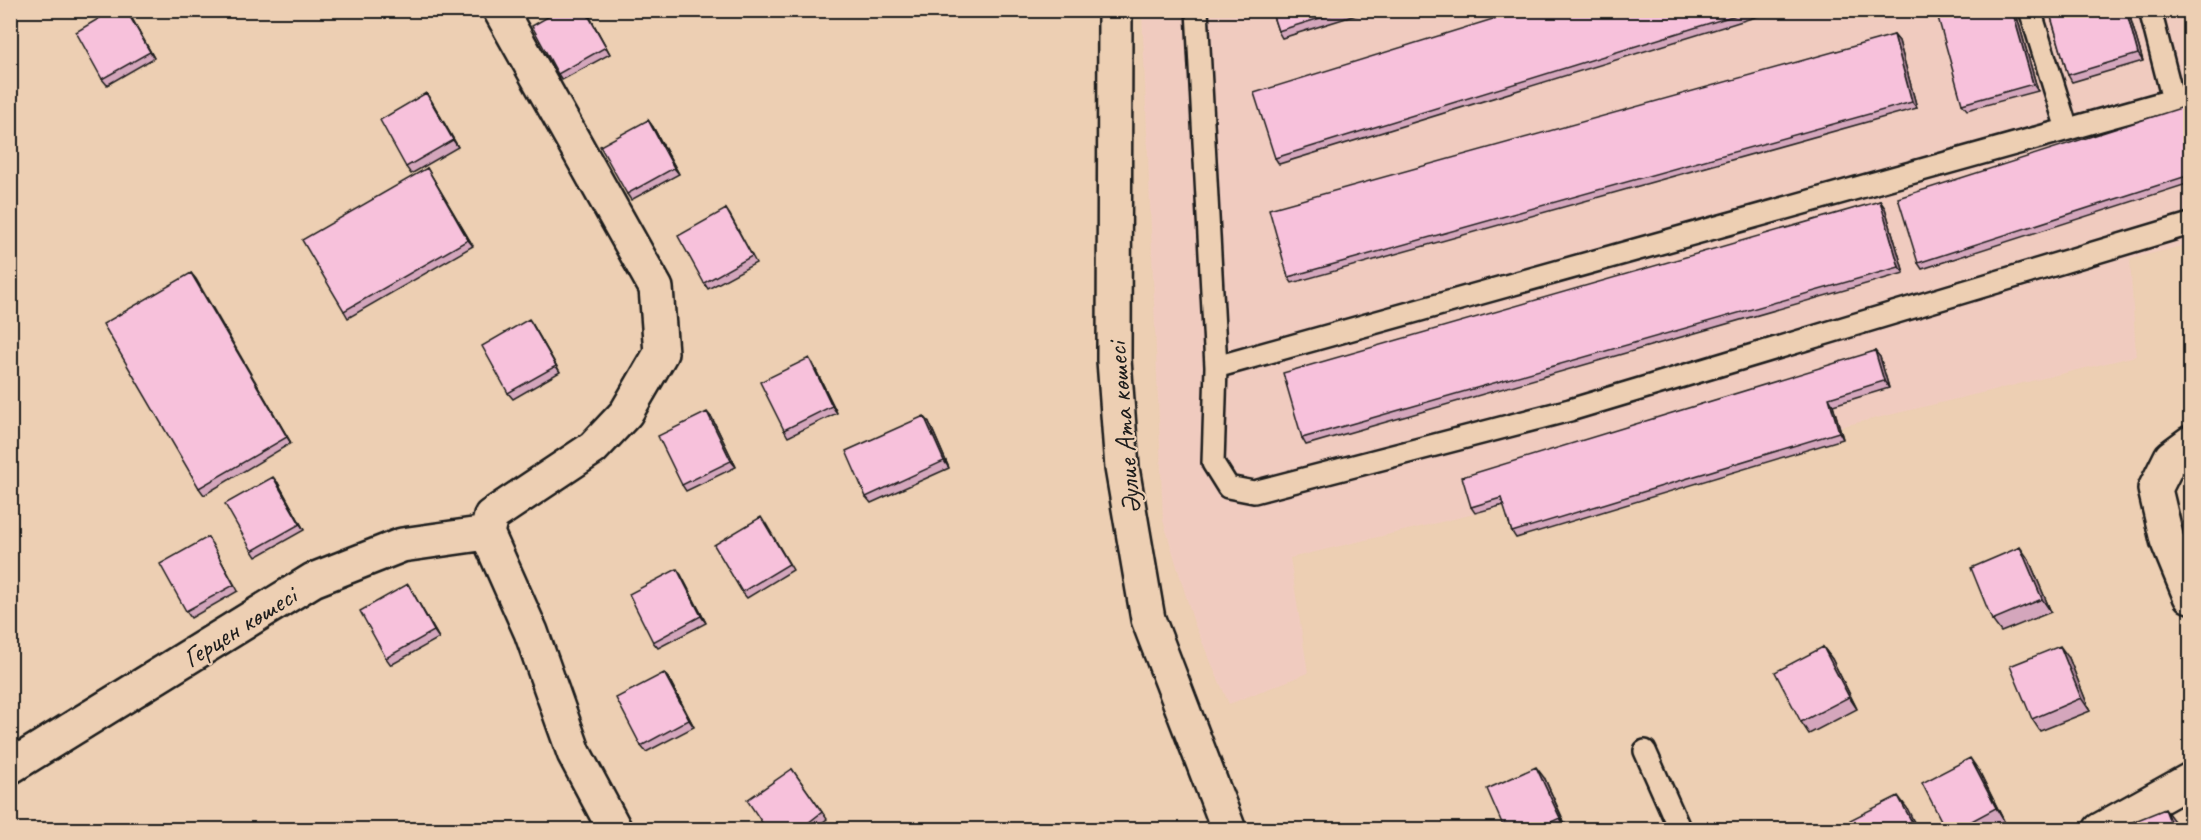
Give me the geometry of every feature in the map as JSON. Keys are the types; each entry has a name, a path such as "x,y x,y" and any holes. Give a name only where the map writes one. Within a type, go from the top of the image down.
{"street":[{"path":"500,10 656,288 661,353 626,413 592,448 491,516 487,533 531,632 574,753 615,830"},
{"name":"Әулие Ата көшесі","path":"1115,10 1114,360 1122,468 1148,619 1229,830"},
{"path":"2190,443 2171,457 2156,489 2167,540 2190,596"},
{"name":"Герцен көшесі","path":"10,767 313,580 402,545 487,533"},
{"path":"2100,830 2190,780"}],"lane":[{"path":"1197,10 1216,367 1213,463 1228,487 1254,492 1570,410 2190,224"},
{"path":"2030,10 2067,129"},
{"path":"1216,367 2182,97 2150,10"},
{"path":"1645,751 1680,830"}],"shaded area":[{"path":"1142,11 2190,11 2190,244 2130,259 2136,356 1290,558 1308,673 1229,704 1194,623 1163,520"}],"building":[{"path":"113,10 126,10 150,52 102,79 76,32"},
{"path":"560,10 585,10 606,47 558,74 532,26"},
{"path":"1271,10 1346,10 1278,31"},
{"path":"1522,10 1752,10 1275,158 1254,93"},
{"path":"1936,10 2012,10 2033,84 1962,104"},
{"path":"2049,10 2126,10 2138,54 2068,75"},
{"path":"1894,35 1912,102 1288,277 1269,209"},
{"path":"426,93 453,140 406,167 380,120"},
{"path":"2190,105 2190,175 1918,263 1898,198"},
{"path":"648,120 674,168 627,194 600,146"},
{"path":"427,168 468,240 344,311 302,240"},
{"path":"1880,201 1899,267 1302,438 1283,373"},
{"path":"726,209 752,256 704,283 678,236"},
{"path":"191,273 287,437 199,488 103,324"},
{"path":"529,319 556,366 508,393 482,346"},
{"path":"1875,351 1884,381 1829,398 1839,432 1512,532 1501,498 1471,507 1462,477"},
{"path":"809,358 832,406 784,430 760,382"},
{"path":"707,412 731,461 682,485 658,436"},
{"path":"924,416 944,461 866,497 846,451"},
{"path":"273,477 300,524 252,551 225,504"},
{"path":"761,517 789,564 742,592 714,545"},
{"path":"2190,530 2190,544 2186,532"},
{"path":"208,537 234,585 186,611 160,564"},
{"path":"2020,547 2042,599 1992,620 1971,568"},
{"path":"677,569 701,616 653,642 629,594"},
{"path":"408,584 434,631 386,658 360,611"},
{"path":"2060,646 2081,698 2032,719 2010,666"},
{"path":"1823,647 1849,697 1801,722 1775,672"},
{"path":"664,673 689,720 641,746 616,698"},
{"path":"1970,758 1996,808 1955,830 1946,830 1922,783"},
{"path":"1536,767 1560,818 1534,830 1505,830 1487,789"},
{"path":"792,769 822,812 799,830 767,830 747,800"},
{"path":"1898,796 1916,830 1855,830 1850,820"},
{"path":"2165,809 2173,830 2115,830 2115,829"}]}
